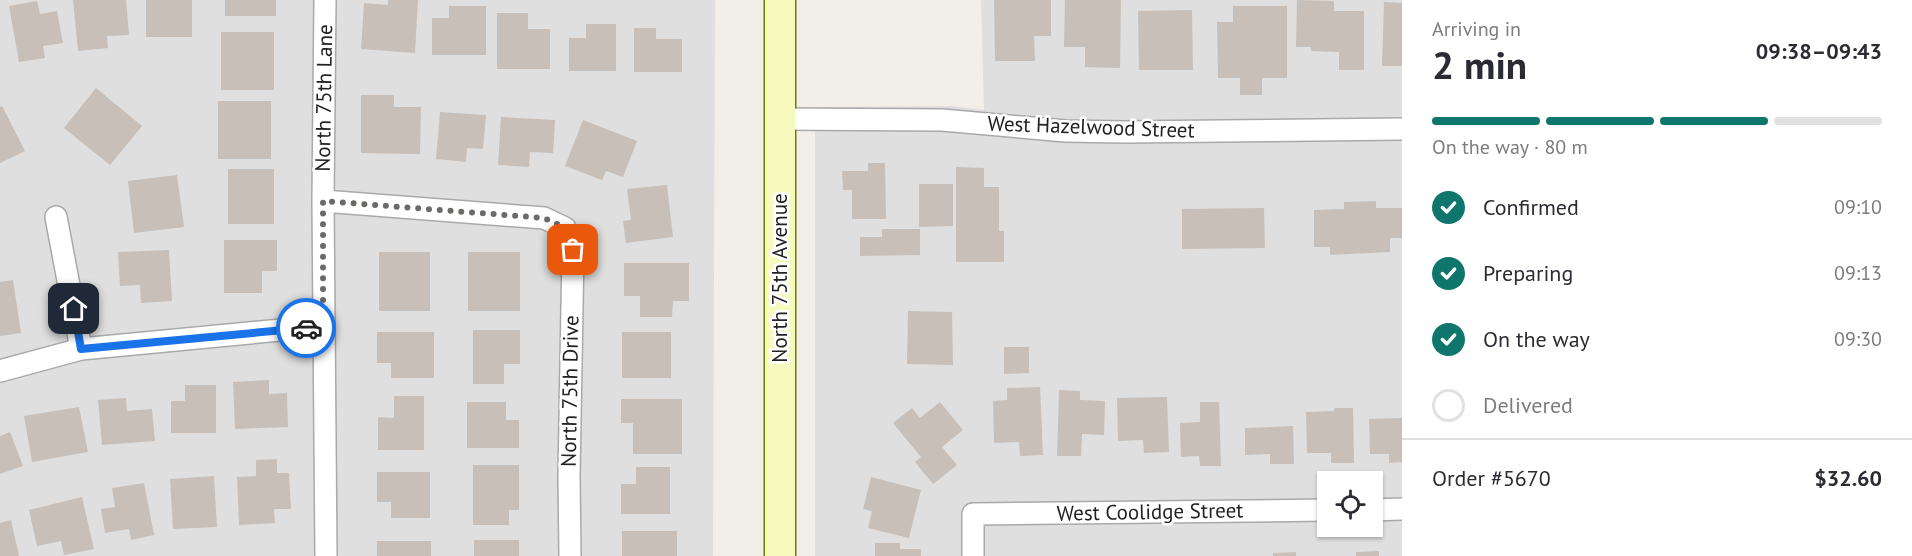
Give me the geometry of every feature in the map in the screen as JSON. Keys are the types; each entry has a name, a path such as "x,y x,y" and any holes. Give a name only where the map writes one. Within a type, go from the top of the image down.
{"main road":[{"name":"North 75th Avenue","path":"780,0 780,556"}],"street":[{"name":"North 75th Lane","path":"325,0 323,326 326,556"},
{"name":"West Hazelwood Street","path":"779,119 942,120 1065,131 1124,132 1402,129"},
{"name":"North 75th Drive","path":"323,201 544,218 566,228 573,250 570,556"},
{"path":"56,217 81,349"},
{"path":"0,371 81,349 323,326"},
{"path":"1383,510 1402,509"},
{"name":"West Coolidge Street","path":"973,556 973,514 1317,510"}],"shaded area":[{"path":"0,0 715,0 713,556 0,556"},
{"path":"981,0 1402,0 1402,556 815,556 815,107 953,106 984,110"}],"building":[{"path":"73,0 126,0 129,35 107,36 108,48 78,51"},
{"path":"146,0 192,0 192,37 146,37"},
{"path":"225,0 276,0 276,16 225,16"},
{"path":"388,0 418,0 415,53 361,49 364,3 388,5"},
{"path":"994,0 1051,0 1051,36 1034,36 1035,61 995,61"},
{"path":"1065,0 1121,0 1120,68 1085,67 1085,47 1064,47"},
{"path":"1297,0 1334,1 1334,11 1364,11 1364,70 1339,70 1339,52 1311,51 1311,47 1296,47"},
{"path":"37,1 40,14 57,11 63,43 43,46 45,58 19,62 9,6"},
{"path":"1384,2 1402,3 1402,66 1382,66"},
{"path":"449,6 486,6 486,55 432,55 432,18 449,18"},
{"path":"1233,6 1287,6 1287,78 1262,78 1262,95 1240,95 1240,78 1218,78 1217,22 1233,22"},
{"path":"1192,10 1193,70 1139,70 1138,11"},
{"path":"497,13 528,13 528,29 550,29 550,69 497,69"},
{"path":"586,24 616,24 616,71 569,71 569,38 586,38"},
{"path":"634,28 656,28 656,39 682,39 682,72 634,72"},
{"path":"221,32 274,32 274,90 221,90"},
{"path":"96,88 142,126 110,165 64,128"},
{"path":"361,95 394,95 394,107 421,107 420,154 361,153"},
{"path":"218,101 271,101 271,159 218,159"},
{"path":"2,106 25,151 0,163 0,107"},
{"path":"440,112 486,115 483,149 467,148 466,162 436,159"},
{"path":"501,117 555,120 553,153 530,152 529,167 498,165"},
{"path":"583,120 637,141 623,177 606,171 602,180 565,166"},
{"path":"868,163 885,163 886,219 852,219 852,190 843,190 842,171 868,171"},
{"path":"956,167 984,168 984,187 999,187 999,231 1004,231 1004,262 956,262"},
{"path":"228,169 274,169 274,224 228,224"},
{"path":"177,175 184,227 134,233 128,181"},
{"path":"919,184 953,184 953,226 919,227"},
{"path":"667,185 673,237 626,243 623,221 631,220 627,189"},
{"path":"1376,201 1376,208 1402,208 1402,238 1390,238 1390,252 1330,255 1330,247 1314,247 1314,210 1344,209 1344,202"},
{"path":"1264,208 1265,248 1182,249 1182,209"},
{"path":"882,229 920,229 920,255 860,256 860,237 882,237"},
{"path":"224,240 277,240 277,271 262,271 262,293 224,293"},
{"path":"169,250 172,301 141,303 140,285 120,286 118,252"},
{"path":"379,252 430,252 430,311 379,311"},
{"path":"468,252 520,252 520,311 468,311"},
{"path":"624,263 689,263 689,301 673,301 672,317 640,317 640,296 624,296"},
{"path":"13,280 21,333 0,336 0,282"},
{"path":"908,311 952,312 953,365 907,364"},
{"path":"473,330 520,330 520,364 504,364 504,384 473,384"},
{"path":"377,332 434,332 434,378 391,378 391,363 377,363"},
{"path":"622,332 671,332 671,378 622,378"},
{"path":"1004,347 1029,347 1029,373 1004,374"},
{"path":"269,380 269,394 287,393 288,427 235,429 233,382"},
{"path":"185,385 216,385 216,433 171,433 171,401 185,401"},
{"path":"1040,387 1043,455 1020,456 1019,442 994,443 993,401 1007,400 1007,388"},
{"path":"1059,390 1080,391 1080,400 1105,401 1104,435 1082,434 1081,456 1057,456"},
{"path":"394,396 424,396 424,450 378,450 378,417 394,418"},
{"path":"1167,397 1169,452 1144,453 1143,440 1118,441 1117,398"},
{"path":"126,398 127,411 152,409 155,441 102,445 98,400"},
{"path":"621,399 682,399 682,454 633,454 633,423 621,423"},
{"path":"467,402 506,402 506,420 519,420 519,448 467,448"},
{"path":"940,402 963,430 942,447 957,465 933,484 915,462 921,457 893,423 912,408 920,418"},
{"path":"1200,402 1219,402 1221,466 1200,466 1199,456 1181,457 1180,423 1200,422"},
{"path":"79,407 88,452 32,462 24,416"},
{"path":"1334,408 1353,408 1354,463 1331,463 1331,453 1307,453 1306,412 1334,411"},
{"path":"1402,418 1402,462 1389,463 1389,454 1370,454 1369,419"},
{"path":"1293,426 1294,464 1270,464 1270,454 1245,455 1245,428"},
{"path":"10,432 23,466 0,474 0,436"},
{"path":"277,459 277,473 289,473 291,509 274,509 275,523 239,525 237,477 256,476 256,460"},
{"path":"473,465 519,465 519,510 509,510 509,525 473,525"},
{"path":"636,467 670,467 670,514 621,514 621,484 636,484"},
{"path":"377,472 430,472 430,518 391,518 391,502 377,502"},
{"path":"214,476 217,527 173,529 170,479"},
{"path":"871,477 921,490 909,538 868,528 872,511 863,509"},
{"path":"144,483 154,535 131,540 129,529 105,533 101,509 115,507 112,488"},
{"path":"82,497 94,549 64,555 61,541 37,546 29,510"},
{"path":"11,520 19,556 0,556 0,523"},
{"path":"622,531 677,531 677,556 622,556"},
{"path":"474,540 519,540 519,556 474,556"},
{"path":"377,541 431,541 431,556 377,556"},
{"path":"875,543 900,543 900,549 921,549 921,556 875,556"},
{"path":"1379,551 1379,556 1356,556 1356,552"},
{"path":"1296,552 1296,556 1273,556 1273,553"}],"way so far":[{"path":"306,328 323,326 323,201 544,218 566,228 573,250"}],"route":[{"path":"74,309 81,349 306,328"}]}
